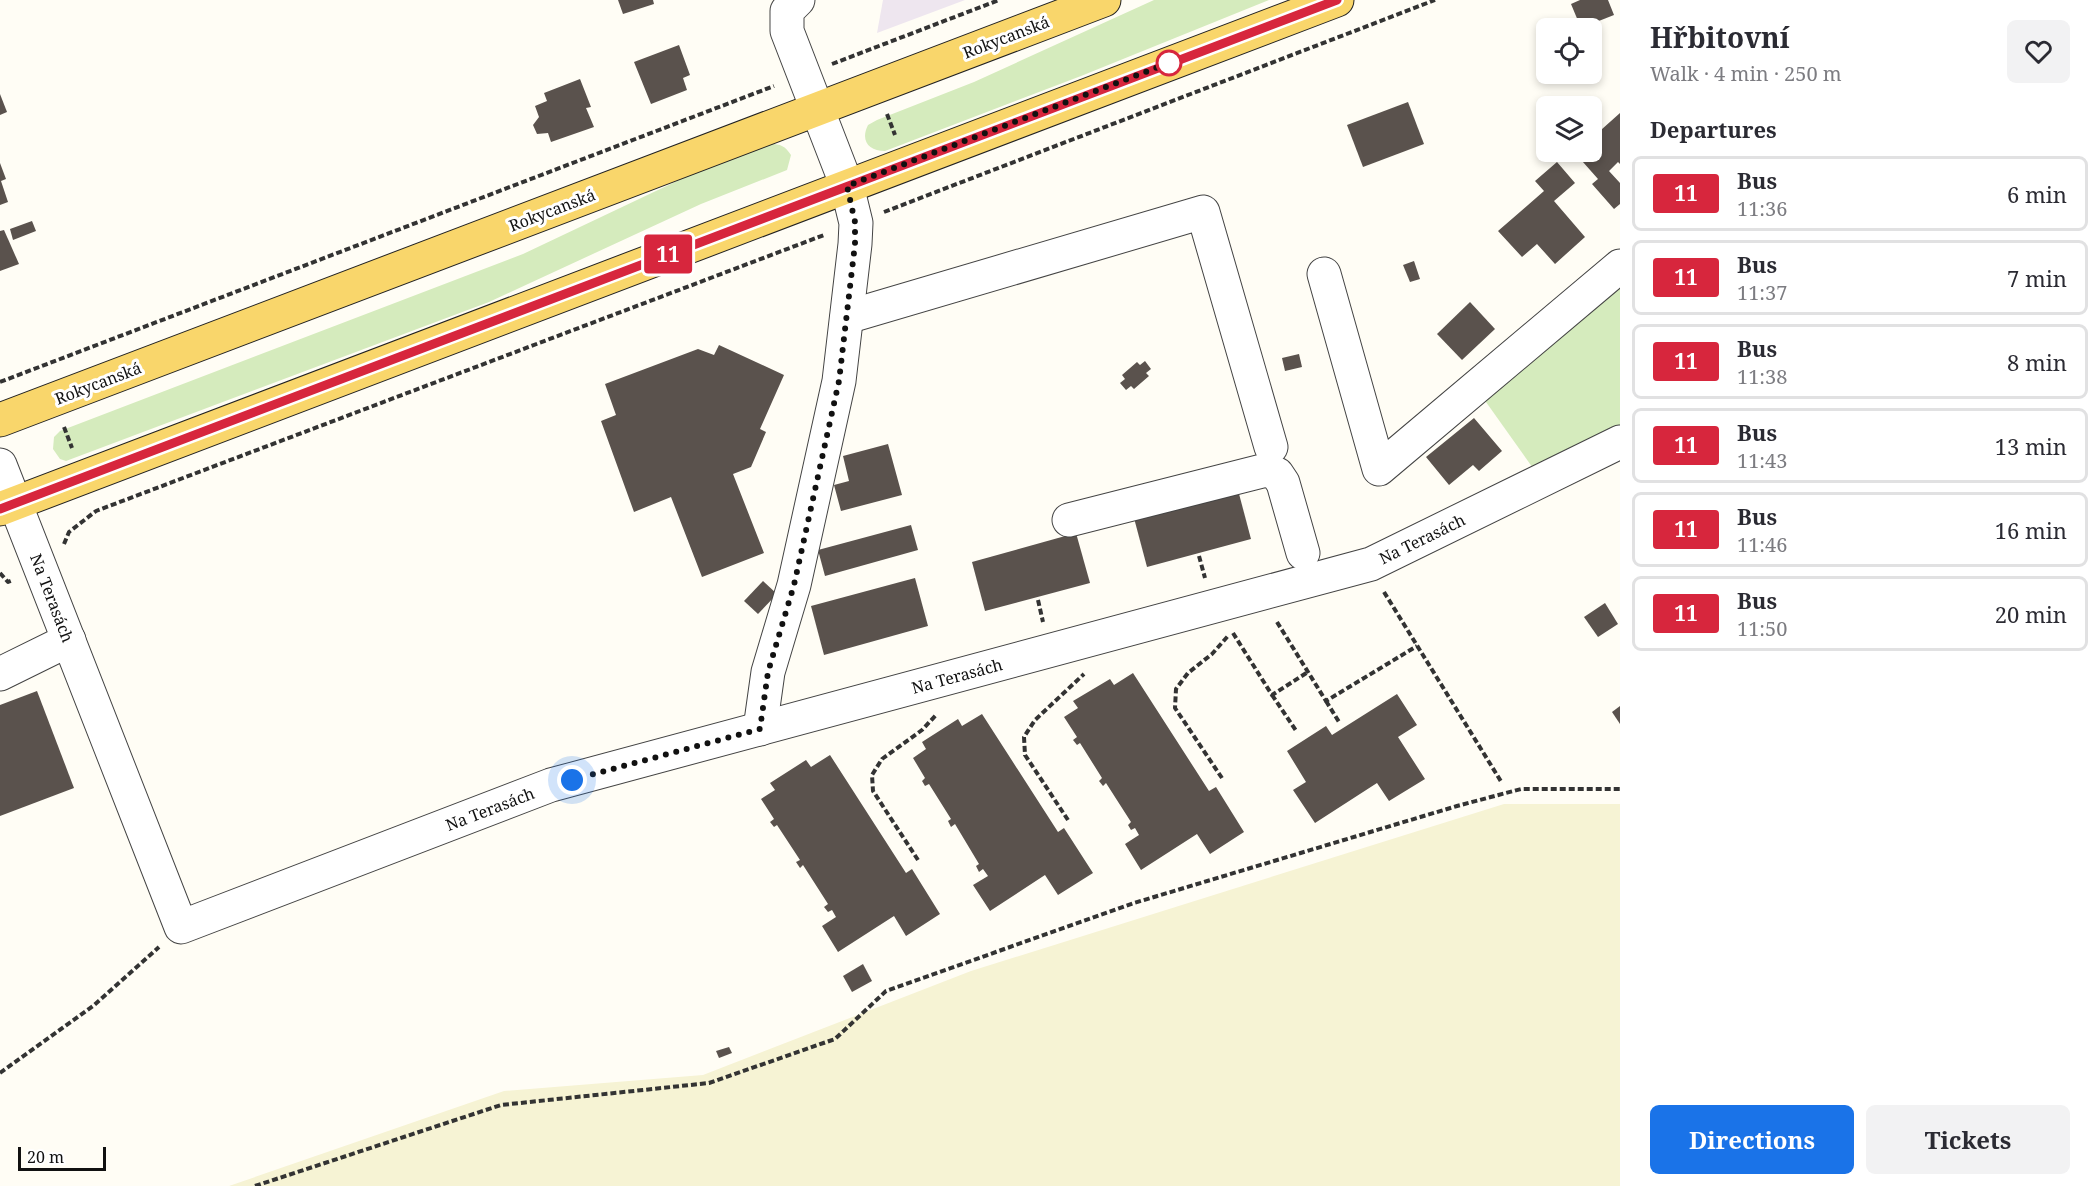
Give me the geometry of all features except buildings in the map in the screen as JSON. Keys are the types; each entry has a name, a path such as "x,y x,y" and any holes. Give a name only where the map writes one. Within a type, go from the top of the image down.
{"main road":[{"name":"Rokycanská","path":"0,420 1104,0"},
{"path":"7,506 1337,0"}],"street":[{"path":"760,729 768,672 794,585 839,381 855,222 847,186 785,23 787,11 798,0"},
{"path":"847,317 1203,212 1271,447"},
{"path":"1324,274 1378,469 1620,266"},
{"name":"Na Terasách","path":"0,465 7,506 41,569 181,927 551,785 1371,564 1620,442"},
{"path":"1069,520 1266,470 1277,474 1283,483 1303,553"},
{"path":"0,674 69,640"}],"path":[{"path":"0,382 999,0"},
{"path":"0,573 8,582 58,563 69,532 96,511 1435,0"},
{"path":"861,52 921,198"},
{"path":"1199,556 1206,579"},
{"path":"1383,591 1502,783"},
{"path":"1038,600 1044,623"},
{"path":"1276,620 1339,722"},
{"path":"1222,778 1175,708 1176,689 1188,673 1212,654 1233,632 1297,732"},
{"path":"1326,701 1418,646"},
{"path":"1068,820 1025,754 1024,737 1035,720 1086,672"},
{"path":"1272,695 1308,672"},
{"path":"918,860 873,791 872,775 882,759 922,730 938,712"},
{"path":"255,1186 501,1105 709,1083 835,1039 886,991 1134,903 1457,806 1521,789 1620,789"},
{"path":"0,1073 93,1006 181,927"}],"shaded area":[{"path":"883,0 965,0 877,33"},
{"path":"1504,804 1620,804 1620,1186 229,1186 504,1091 703,1075 971,971"}],"green space":[{"path":"1154,0 1269,0 1081,76 885,151 870,147 866,140 868,125 877,120 974,82"},
{"path":"770,144 782,146 791,155 787,170 701,204 489,302 66,461 60,459 53,449 54,437 60,431 523,254 696,172"},
{"path":"1620,286 1620,429 1535,471 1481,395"}],"bus line":[{"name":"11","path":"0,509 1337,0"}],"route":[{"path":"572,780 760,729 768,672 794,585 839,381 855,244 855,222 847,186 1169,63"}]}
